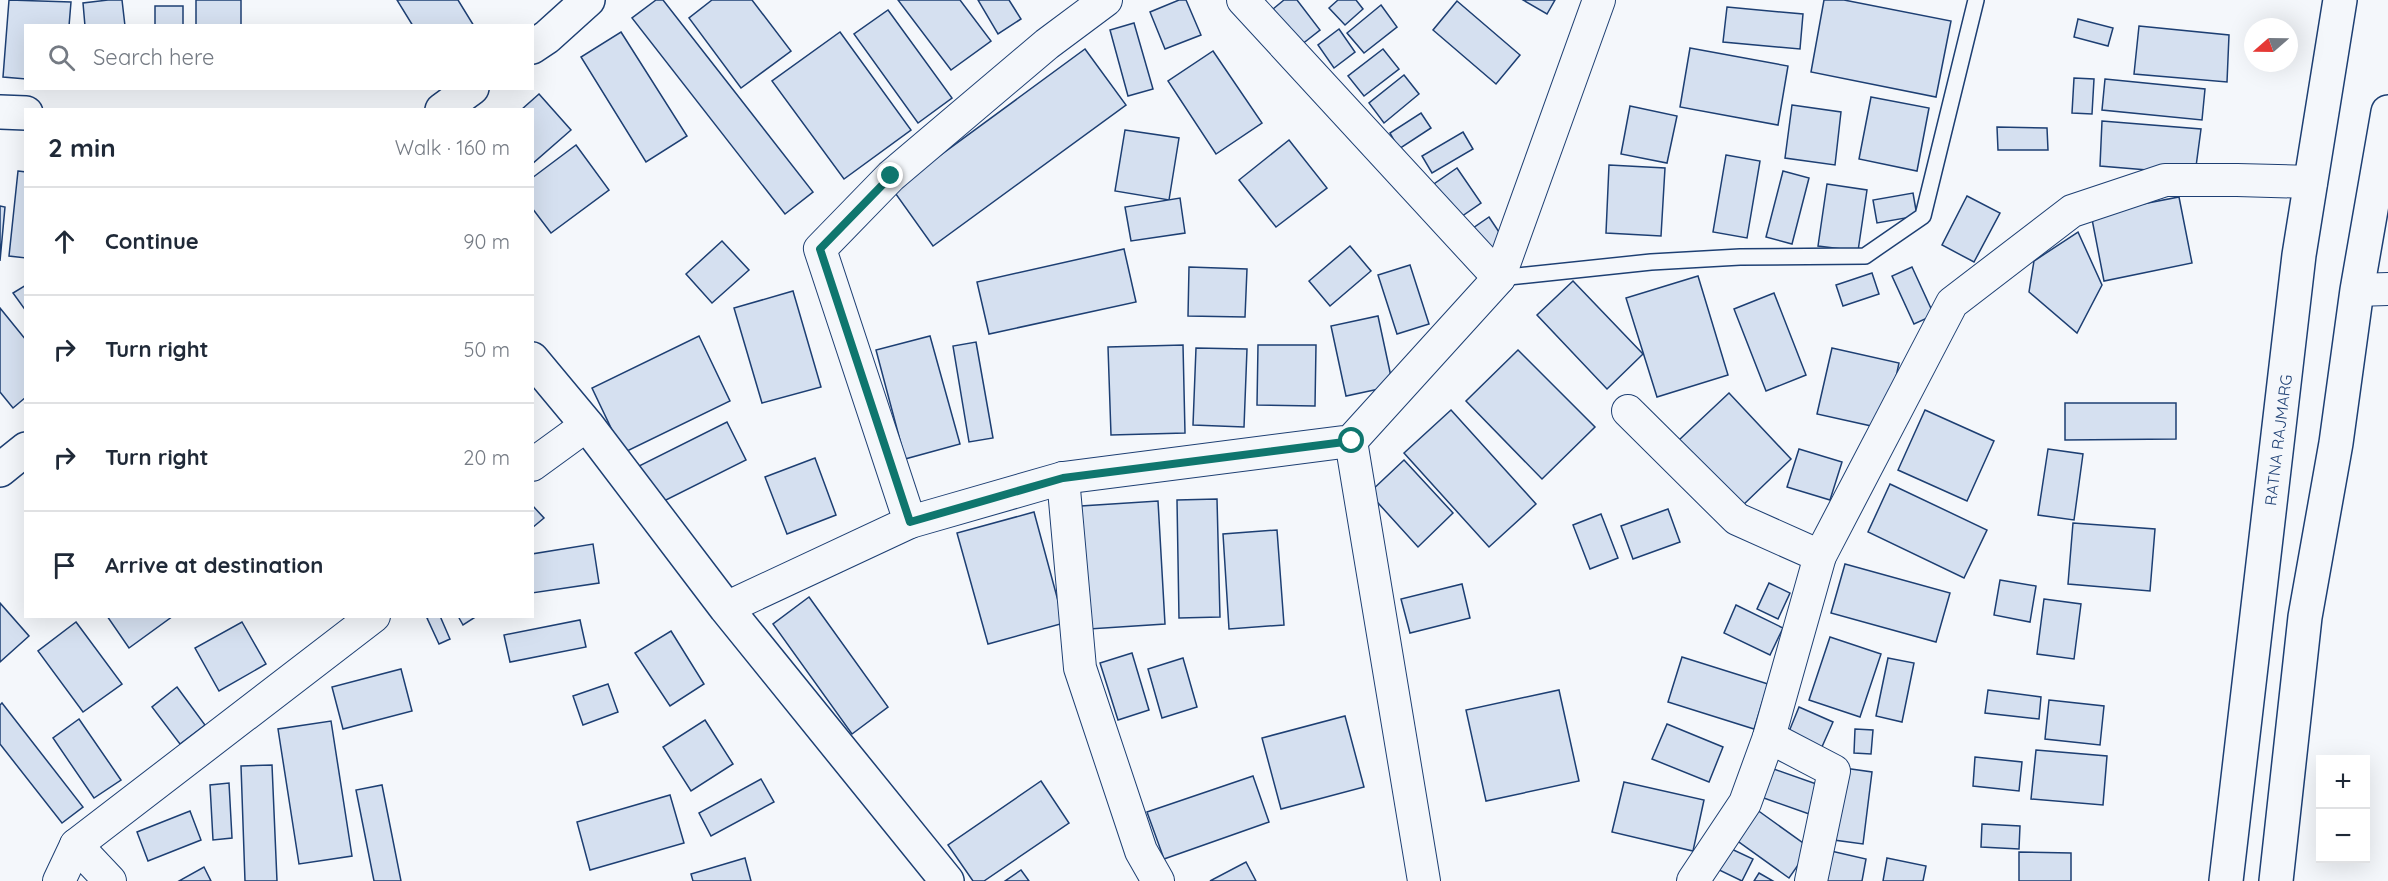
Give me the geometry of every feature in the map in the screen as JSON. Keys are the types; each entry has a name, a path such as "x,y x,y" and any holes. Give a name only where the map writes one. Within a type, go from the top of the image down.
{"main road":[{"path":"534,46 588,0"},
{"name":"RATNA RAJMARG","path":"2226,881 2298,267 2340,0"},
{"path":"445,108 469,90"},
{"path":"0,112 24,113"},
{"path":"2276,881 2305,617 2336,443 2373,289 2388,112"},
{"path":"534,360 587,425 726,608 947,881"},
{"path":"0,470 24,451"}],"street":[{"path":"910,522 820,249 891,176 1047,44 1106,0"},
{"path":"1243,0 1499,278"},
{"path":"726,608 910,522 1063,478 1352,441 1499,278 1599,0"},
{"path":"1693,881 1745,803 1769,737 1820,556 1952,303 2072,211 2165,180 2311,182"},
{"path":"1628,411 1737,519 1820,556"},
{"path":"534,464 587,425"},
{"path":"1352,441 1424,881"},
{"path":"1063,478 1080,668 1141,851 1158,881"},
{"path":"59,881 76,845 371,618"},
{"path":"1769,737 1834,771 1811,881"},
{"path":"76,845 111,881"}],"lane":[{"path":"1499,278 1651,262 1740,257 1865,256 1923,216 1976,0"}],"building":[{"path":"9,0 71,2 69,24 24,24 24,79 3,77"},
{"path":"122,0 125,24 85,24 83,3"},
{"path":"196,0 241,0 241,24 196,24"},
{"path":"397,0 458,0 473,24 412,24"},
{"path":"656,0 663,0 813,192 785,214 632,18"},
{"path":"712,0 752,0 791,51 741,88 689,18"},
{"path":"898,0 960,0 991,41 951,70"},
{"path":"978,0 1009,0 1021,19 998,34"},
{"path":"1179,0 1186,0 1201,35 1165,49 1150,12"},
{"path":"1284,0 1297,0 1320,30 1301,45 1273,9"},
{"path":"1338,0 1356,0 1363,9 1345,25 1329,8"},
{"path":"1523,0 1555,0 1547,14"},
{"path":"1824,0 1844,0 1951,21 1936,97 1811,72"},
{"path":"1457,1 1520,55 1496,84 1433,30"},
{"path":"1381,5 1397,27 1364,53 1347,33"},
{"path":"155,6 183,6 183,24 155,24"},
{"path":"1727,7 1803,14 1800,49 1723,42"},
{"path":"888,10 952,98 918,123 854,34"},
{"path":"2078,19 2113,28 2108,46 2074,37"},
{"path":"1134,23 1153,89 1128,96 1110,30"},
{"path":"2139,26 2229,35 2227,82 2134,74"},
{"path":"1339,29 1355,52 1334,68 1318,45"},
{"path":"621,32 687,136 646,162 581,57"},
{"path":"840,32 911,130 844,179 772,81"},
{"path":"1690,48 1788,66 1778,125 1680,107"},
{"path":"1085,49 1126,105 933,246 893,190"},
{"path":"1383,49 1399,69 1364,96 1348,76"},
{"path":"1213,51 1262,123 1216,154 1168,81"},
{"path":"1404,75 1419,94 1384,123 1369,103"},
{"path":"2074,78 2094,79 2092,114 2072,113"},
{"path":"2105,79 2205,89 2202,120 2102,110"},
{"path":"539,94 571,130 534,162 534,108 523,108"},
{"path":"1871,97 1929,108 1917,171 1859,159"},
{"path":"1792,105 1841,112 1835,165 1785,158"},
{"path":"1630,106 1677,116 1667,163 1621,154"},
{"path":"1421,113 1431,128 1399,149 1390,133"},
{"path":"2102,121 2201,129 2195,174 2100,166"},
{"path":"1997,127 2047,128 2048,150 1998,150"},
{"path":"1125,130 1179,138 1169,200 1115,191"},
{"path":"1463,132 1473,149 1432,173 1422,156"},
{"path":"1289,140 1327,188 1276,227 1239,180"},
{"path":"576,145 609,190 551,233 534,211 534,176"},
{"path":"1726,155 1760,161 1747,238 1713,232"},
{"path":"1609,165 1665,168 1661,236 1606,233"},
{"path":"1457,168 1481,203 1455,221 1431,186"},
{"path":"18,171 24,172 24,258 9,256"},
{"path":"1783,171 1809,178 1792,244 1766,237"},
{"path":"1827,184 1867,190 1858,251 1818,246"},
{"path":"1913,193 1917,216 1877,223 1873,200"},
{"path":"1967,196 2000,213 1974,262 1942,245"},
{"path":"2179,197 2192,263 2104,281 2091,214"},
{"path":"1180,198 1185,233 1131,241 1125,207"},
{"path":"0,206 5,207 0,261"},
{"path":"1489,217 1509,247 1483,264 1463,235"},
{"path":"2078,232 2102,285 2077,333 2029,292 2034,261"},
{"path":"722,241 749,270 712,303 686,274"},
{"path":"1350,246 1371,271 1330,306 1309,281"},
{"path":"1124,249 1136,302 989,334 977,282"},
{"path":"1410,265 1429,324 1397,334 1378,275"},
{"path":"1189,267 1247,269 1245,317 1188,316"},
{"path":"1912,267 1934,315 1914,324 1892,276"},
{"path":"1872,273 1879,294 1843,306 1836,285"},
{"path":"1698,276 1728,375 1657,397 1626,298"},
{"path":"1573,281 1643,354 1607,389 1537,315"},
{"path":"24,286 24,308 13,293"},
{"path":"793,291 821,387 762,403 734,308"},
{"path":"1774,293 1806,375 1766,391 1734,309"},
{"path":"0,308 24,338 24,399 13,408 0,392"},
{"path":"1378,316 1393,386 1346,396 1331,326"},
{"path":"699,336 730,401 623,453 592,388"},
{"path":"930,336 960,444 905,459 876,350"},
{"path":"976,342 993,438 969,442 953,346"},
{"path":"1183,345 1185,433 1111,435 1108,347"},
{"path":"1258,345 1316,345 1315,406 1257,405"},
{"path":"1196,348 1247,349 1244,427 1193,425"},
{"path":"1832,348 1899,363 1885,429 1817,414"},
{"path":"1518,350 1595,427 1542,479 1466,401"},
{"path":"1729,393 1791,459 1741,507 1679,440"},
{"path":"2065,403 2176,403 2176,439 2065,440"},
{"path":"1451,410 1536,504 1489,547 1404,453"},
{"path":"1925,410 1994,441 1967,501 1898,470"},
{"path":"727,422 746,460 656,505 637,467"},
{"path":"1799,449 1842,462 1830,500 1787,487"},
{"path":"2048,449 2083,454 2074,520 2038,515"},
{"path":"815,458 836,515 787,534 765,477"},
{"path":"1404,460 1453,513 1418,547 1369,493"},
{"path":"1890,484 1987,530 1964,578 1868,532"},
{"path":"1217,499 1220,617 1179,618 1177,500"},
{"path":"1158,501 1165,624 1089,629 1081,506"},
{"path":"534,507 544,518 534,526"},
{"path":"1668,509 1680,542 1633,559 1621,526"},
{"path":"1034,512 1064,623 988,644 957,533"},
{"path":"1601,514 1618,558 1590,569 1573,525"},
{"path":"2073,523 2155,529 2150,591 2068,584"},
{"path":"1277,530 1284,625 1229,629 1223,534"},
{"path":"593,544 599,583 534,593 534,554"},
{"path":"1845,564 1950,593 1936,642 1831,613"},
{"path":"2000,580 2036,586 2030,622 1994,615"},
{"path":"1769,583 1790,593 1778,619 1757,609"},
{"path":"1462,584 1470,618 1410,633 1401,599"},
{"path":"809,597 888,707 852,734 773,624"},
{"path":"2044,599 2081,604 2074,659 2037,654"},
{"path":"0,603 29,636 0,662"},
{"path":"1736,605 1783,628 1770,655 1724,633"},
{"path":"108,618 170,618 129,648"},
{"path":"427,618 441,618 450,639 439,644"},
{"path":"459,618 474,618 463,625"},
{"path":"580,620 586,647 510,662 504,635"},
{"path":"76,622 122,684 83,712 38,651"},
{"path":"242,622 266,664 219,691 195,648"},
{"path":"671,631 704,684 670,706 635,653"},
{"path":"1830,637 1881,654 1860,717 1809,700"},
{"path":"1132,653 1149,710 1118,720 1100,663"},
{"path":"1682,657 1768,684 1754,729 1668,702"},
{"path":"1183,658 1197,707 1162,718 1148,669"},
{"path":"1888,658 1914,663 1902,722 1876,716"},
{"path":"401,669 412,711 343,729 332,687"},
{"path":"608,684 618,712 583,725 573,696"},
{"path":"177,687 205,725 180,744 152,707"},
{"path":"1559,690 1579,781 1486,801 1466,710"},
{"path":"1988,690 2041,697 2039,719 1985,713"},
{"path":"2049,700 2104,706 2100,745 2045,739"},
{"path":"2,703 83,807 62,823 0,744 0,705"},
{"path":"1799,707 1833,722 1821,749 1788,734"},
{"path":"1345,716 1364,787 1281,809 1262,738"},
{"path":"79,719 121,780 94,798 53,738"},
{"path":"705,720 733,764 691,791 663,747"},
{"path":"331,721 352,856 299,864 278,729"},
{"path":"1667,724 1723,747 1709,782 1652,759"},
{"path":"1855,729 1873,730 1871,754 1854,753"},
{"path":"2036,750 2107,756 2103,805 2031,799"},
{"path":"1975,757 2022,762 2019,791 1973,786"},
{"path":"272,765 277,881 245,881 241,766"},
{"path":"1771,768 1822,786 1812,815 1761,797"},
{"path":"1844,768 1872,772 1863,844 1834,840"},
{"path":"1253,776 1269,822 1164,859 1147,812"},
{"path":"761,779 774,802 711,836 699,813"},
{"path":"1041,781 1069,823 984,881 973,881 948,845"},
{"path":"1624,782 1704,800 1693,851 1612,832"},
{"path":"229,783 232,838 213,840 210,785"},
{"path":"382,785 401,881 374,881 356,790"},
{"path":"670,795 684,843 590,870 577,822"},
{"path":"1753,807 1810,848 1789,878 1732,837"},
{"path":"190,811 201,840 148,861 137,832"},
{"path":"1982,824 2020,826 2019,849 1981,847"},
{"path":"1725,846 1753,859 1742,881 1715,868"},
{"path":"1831,851 1866,859 1862,881 1824,881"},
{"path":"2019,852 2071,853 2071,881 2019,881"},
{"path":"745,858 751,881 693,881 691,874"},
{"path":"1887,858 1926,866 1923,881 1883,881"},
{"path":"1246,862 1256,881 1210,881"},
{"path":"204,867 211,881 179,881"},
{"path":"1021,870 1029,881 1005,881"},
{"path":"1759,873 1773,881 1754,881"}],"route":[{"path":"891,176 820,249 910,522 1063,478 1352,441"}]}
